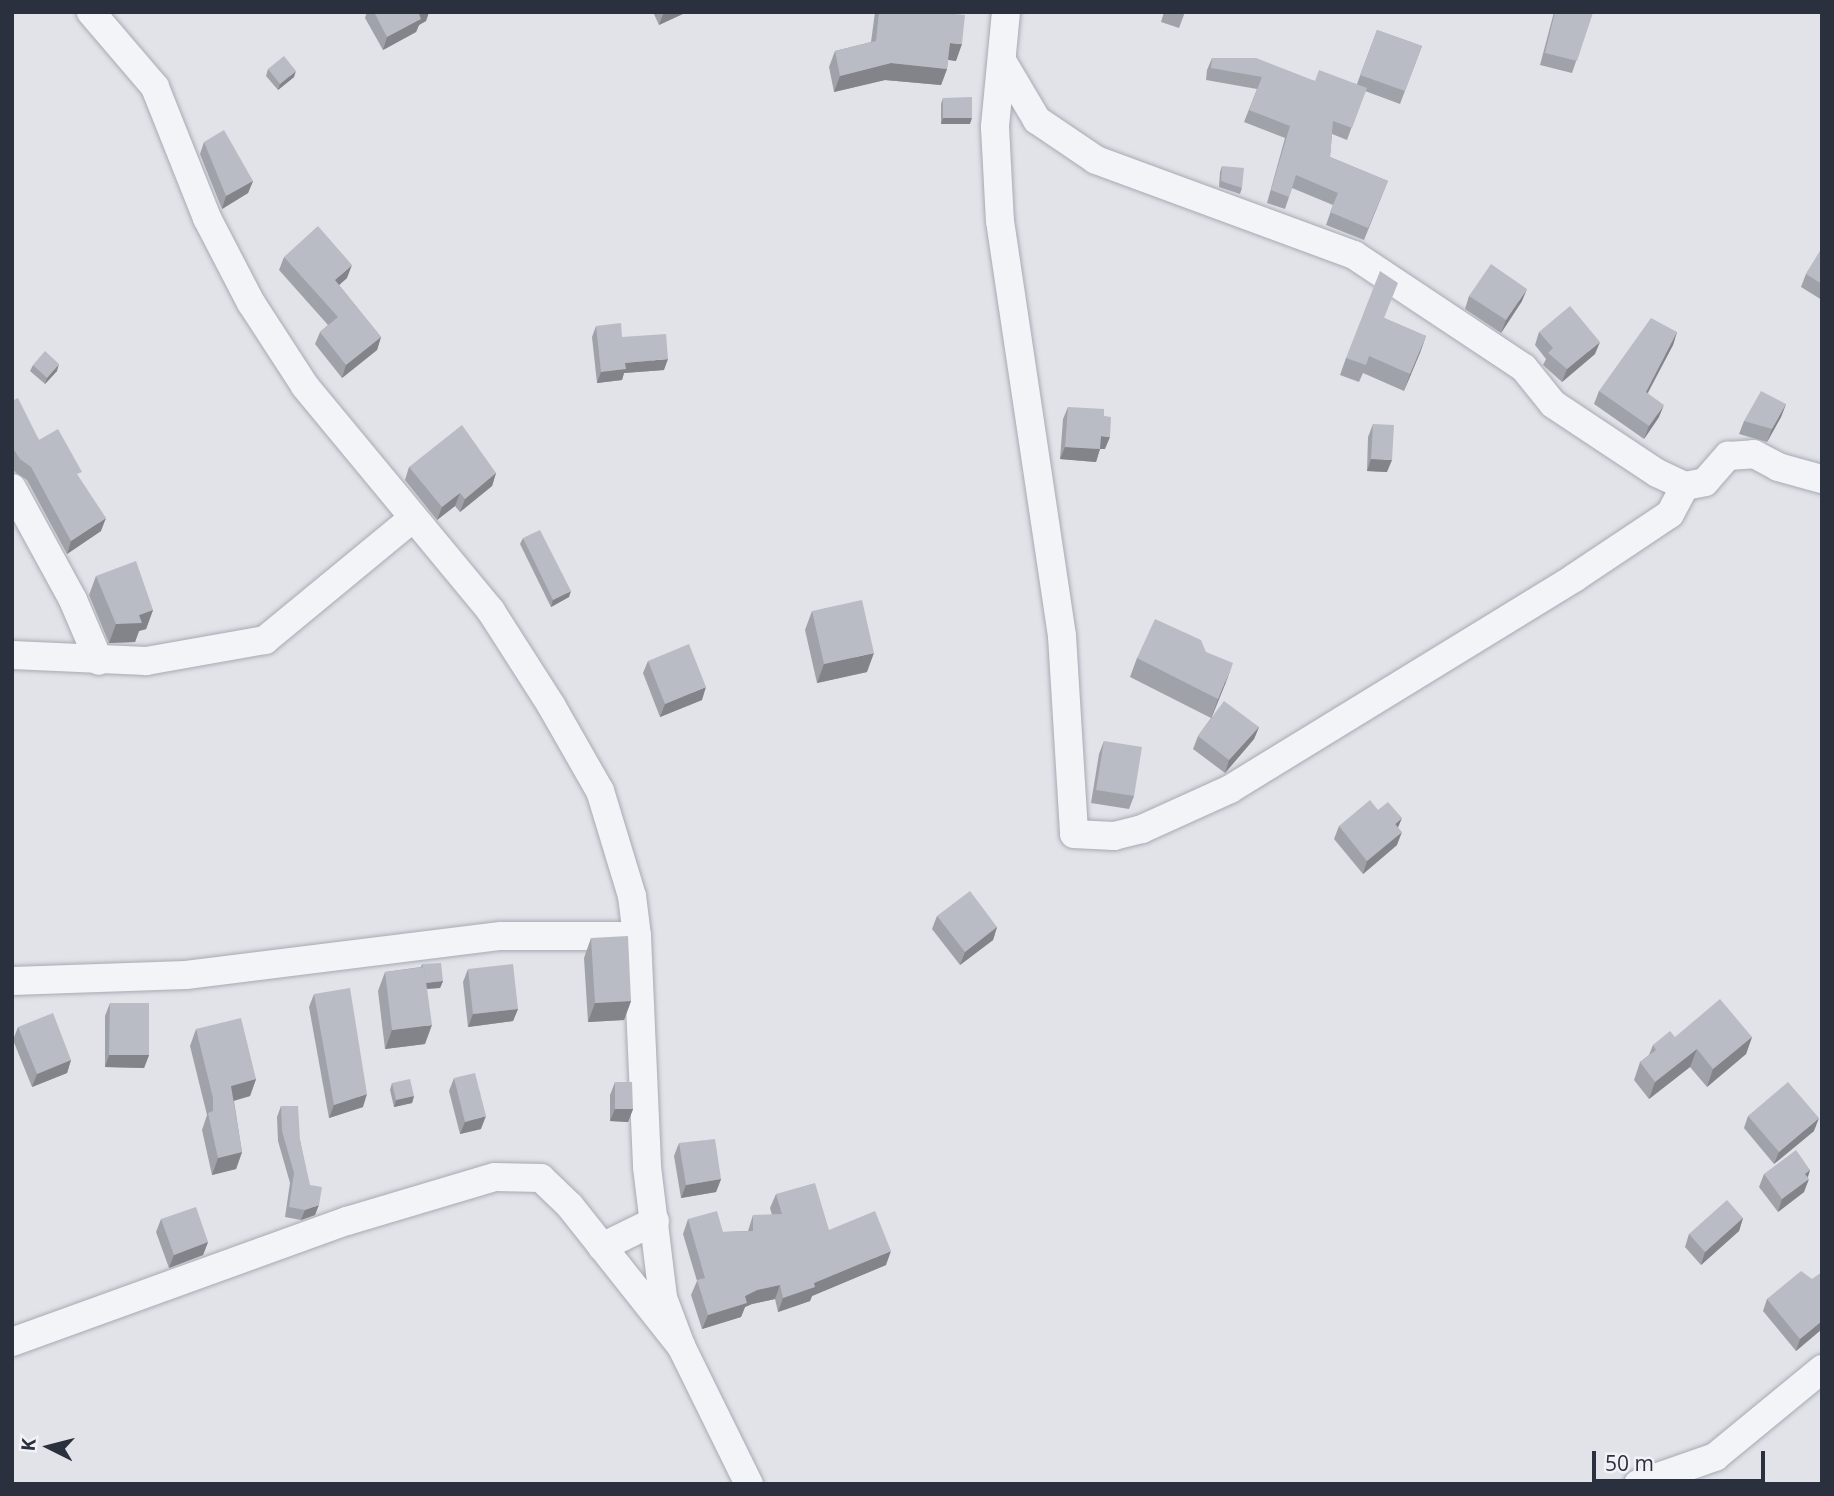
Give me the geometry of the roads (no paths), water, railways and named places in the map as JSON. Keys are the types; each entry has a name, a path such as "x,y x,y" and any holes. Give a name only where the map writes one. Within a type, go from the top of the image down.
{"street":[{"path":"91,12 155,87 207,218 251,303 305,386 491,611 600,791 632,896 637,936 647,1167 663,1298 681,1346 749,1484"},
{"path":"1006,12 995,127 1000,221 1062,636 1074,834 1114,836 1142,829 1230,789 1574,578 1670,513 1685,486"},
{"path":"1002,61 1037,120 1096,160 1354,255 1524,368 1553,404 1657,473 1685,486 1705,482 1728,456 1754,454 1779,467 1822,479"},
{"path":"12,488 99,661"},
{"path":"12,655 146,662 265,640 413,518"},
{"path":"12,981 187,975 501,936 637,936"},
{"path":"12,1342 347,1221 495,1177 541,1178 603,1247 681,1346"},
{"path":"603,1247 655,1221"},
{"path":"1638,1484 1715,1458 1822,1369"}]}
